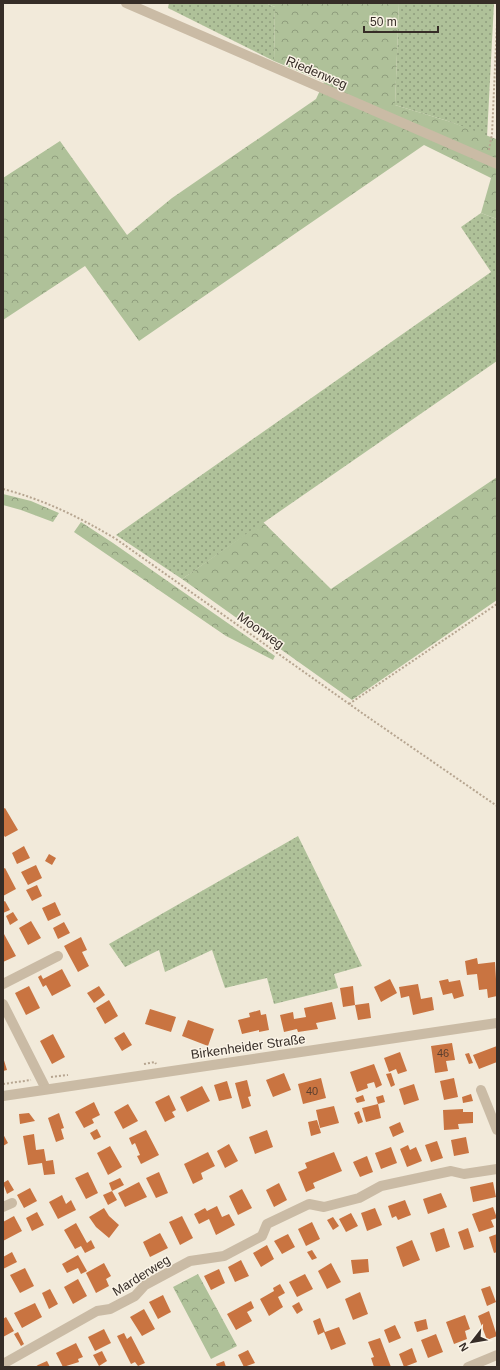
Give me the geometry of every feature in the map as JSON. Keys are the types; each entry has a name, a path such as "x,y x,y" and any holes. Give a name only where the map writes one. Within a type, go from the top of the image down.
{"street":[{"name":"Riedenweg","path":"126,3 492,162"},
{"path":"3,984 58,956"},
{"path":"3,1004 46,1089"},
{"name":"Birkenheider Straße","path":"3,1096 497,1023"},
{"path":"481,1090 497,1130"},
{"name":"Marderweg","path":"3,1364 97,1311 110,1309 135,1296 145,1285 190,1261 224,1256 262,1236 267,1224 309,1204 324,1207 360,1198 381,1186 451,1171 464,1174 497,1169"},
{"path":"468,1367 497,1355"}],"path":[{"path":"492,162 497,23"},
{"name":"Moorweg","path":"3,490 32,497 74,515 116,539 349,704 497,806"},
{"path":"349,704 497,604"}],"green space":[{"path":"169,3 265,3 275,7 274,61 168,8"},
{"path":"265,3 399,3 395,105 451,122 496,139 497,111 497,219 481,213 491,178 424,145 139,341 85,266 3,320 3,178 60,141 127,235 172,198 316,99 324,82 274,61 275,7"},
{"path":"399,3 494,3 487,137 451,122 395,105"},
{"path":"481,213 497,219 497,361 182,579 116,535 491,272 461,227"},
{"path":"497,477 497,600 352,700 182,579 263,522 331,589"},
{"path":"3,494 31,501 59,513 53,522 3,505"},
{"path":"81,522 275,656 273,660 226,636 74,532"},
{"path":"298,836 362,966 334,974 338,988 274,1004 267,978 225,988 212,950 165,972 159,950 125,967 109,944"},
{"path":"198,1274 237,1346 211,1359 173,1287"}],"building":[{"path":"5,808 18,830 5,837 3,834 3,809"},
{"path":"24,846 30,858 17,864 12,853"},
{"path":"49,854 56,858 52,865 45,861"},
{"path":"36,865 42,878 28,885 21,872"},
{"path":"5,868 16,889 3,896 3,869"},
{"path":"37,885 42,896 32,901 26,890"},
{"path":"5,901 10,910 3,913 3,902"},
{"path":"55,902 61,915 48,921 42,908"},
{"path":"13,912 18,920 10,925 6,916"},
{"path":"31,921 41,938 28,945 19,928"},
{"path":"64,922 70,933 58,939 53,928"},
{"path":"4,934 16,956 3,962 3,935"},
{"path":"81,937 87,950 82,952 89,966 78,972 64,946"},
{"path":"477,958 478,964 495,962 497,996 488,998 487,989 479,990 477,974 467,975 465,961"},
{"path":"62,969 71,986 52,996 46,985 43,987 38,977 41,975 43,979"},
{"path":"390,979 397,993 381,1002 374,987"},
{"path":"448,979 449,982 460,980 464,996 454,999 452,993 443,995 439,981"},
{"path":"418,984 421,999 432,997 434,1010 413,1015 409,996 401,998 399,987"},
{"path":"29,986 40,1008 26,1015 15,993"},
{"path":"99,986 105,995 94,1003 87,993"},
{"path":"353,986 355,1005 343,1007 340,988"},
{"path":"109,1000 118,1016 105,1024 96,1008"},
{"path":"332,1002 336,1019 316,1023 318,1029 298,1032 297,1029 284,1032 280,1015 293,1012 294,1019 306,1017 304,1008"},
{"path":"369,1003 371,1018 358,1020 355,1005"},
{"path":"150,1009 176,1017 171,1032 145,1024"},
{"path":"260,1010 261,1015 266,1014 269,1030 259,1032 259,1030 242,1034 238,1020 250,1017 249,1013"},
{"path":"188,1020 214,1029 208,1046 182,1036"},
{"path":"124,1032 132,1045 122,1051 114,1038"},
{"path":"53,1034 65,1057 52,1064 40,1041"},
{"path":"452,1043 455,1060 446,1061 448,1071 435,1073 431,1046"},
{"path":"497,1046 497,1062 479,1069 473,1055"},
{"path":"400,1052 407,1071 398,1074 396,1069 389,1072 384,1058"},
{"path":"469,1053 473,1063 469,1064 465,1054"},
{"path":"3,1057 7,1070 3,1071"},
{"path":"374,1064 382,1085 376,1088 374,1082 367,1084 368,1088 357,1092 350,1072"},
{"path":"284,1073 291,1090 273,1097 266,1080"},
{"path":"391,1073 395,1085 391,1087 386,1074"},
{"path":"321,1078 326,1098 303,1104 298,1084"},
{"path":"454,1078 458,1097 444,1100 440,1081"},
{"path":"247,1080 251,1096 248,1097 251,1106 242,1109 235,1083"},
{"path":"227,1081 232,1098 219,1101 214,1085"},
{"path":"414,1084 419,1100 404,1105 399,1089"},
{"path":"202,1086 210,1101 187,1112 180,1097"},
{"path":"471,1094 473,1101 463,1103 462,1097"},
{"path":"169,1095 176,1110 172,1112 175,1117 165,1122 155,1102"},
{"path":"363,1095 365,1101 357,1103 355,1098"},
{"path":"383,1095 385,1102 378,1104 376,1097"},
{"path":"94,1102 100,1115 92,1119 94,1123 84,1128 75,1112"},
{"path":"128,1104 138,1121 123,1129 114,1112"},
{"path":"378,1104 381,1118 366,1122 362,1108"},
{"path":"334,1106 339,1123 320,1128 316,1110"},
{"path":"463,1109 463,1112 473,1112 473,1123 458,1124 459,1129 444,1130 443,1110"},
{"path":"359,1111 363,1122 358,1124 354,1113"},
{"path":"29,1113 35,1121 20,1124 19,1114"},
{"path":"59,1113 64,1128 61,1129 64,1139 56,1142 48,1118"},
{"path":"317,1120 321,1133 311,1136 308,1122"},
{"path":"400,1122 404,1132 393,1137 389,1127"},
{"path":"97,1129 101,1137 94,1140 90,1133"},
{"path":"146,1130 159,1155 141,1164 137,1156 140,1155 135,1143 132,1145 129,1138"},
{"path":"267,1130 273,1147 255,1154 249,1137"},
{"path":"3,1134 8,1143 3,1146"},
{"path":"34,1134 36,1150 44,1149 46,1161 53,1160 55,1174 44,1175 42,1163 28,1165 23,1136"},
{"path":"466,1137 469,1153 454,1156 451,1140"},
{"path":"437,1141 443,1158 431,1162 425,1145"},
{"path":"229,1144 238,1161 225,1168 217,1151"},
{"path":"408,1145 410,1150 416,1147 422,1161 407,1167 400,1149"},
{"path":"110,1146 122,1167 108,1175 97,1153"},
{"path":"391,1147 397,1163 381,1169 375,1153"},
{"path":"208,1152 215,1166 201,1173 203,1179 193,1184 184,1164"},
{"path":"334,1152 342,1171 313,1183 315,1188 306,1192 298,1172 307,1168 305,1163"},
{"path":"367,1156 373,1172 360,1177 353,1162"},
{"path":"88,1172 98,1193 86,1199 75,1178"},
{"path":"159,1172 168,1193 156,1198 146,1178"},
{"path":"120,1178 124,1185 112,1191 109,1183"},
{"path":"8,1180 14,1190 7,1194 3,1183"},
{"path":"139,1182 147,1197 125,1207 118,1193"},
{"path":"493,1182 496,1197 473,1202 470,1187"},
{"path":"279,1183 287,1200 274,1207 266,1190"},
{"path":"30,1188 37,1201 24,1208 17,1195"},
{"path":"242,1189 252,1208 238,1215 229,1196"},
{"path":"112,1191 117,1200 108,1205 103,1195"},
{"path":"441,1193 447,1207 428,1214 423,1199"},
{"path":"62,1195 66,1204 71,1200 76,1210 58,1219 49,1202"},
{"path":"405,1200 411,1215 398,1220 396,1216 392,1218 388,1206"},
{"path":"217,1206 222,1217 229,1214 235,1225 216,1235 209,1219 199,1224 194,1214 205,1208 207,1211"},
{"path":"493,1207 497,1218 491,1220 494,1227 479,1232 472,1214"},
{"path":"104,1208 109,1216 119,1225 109,1238 96,1227 89,1217"},
{"path":"375,1208 382,1225 367,1231 361,1213"},
{"path":"37,1212 44,1225 32,1231 26,1218"},
{"path":"351,1213 358,1226 346,1232 339,1219"},
{"path":"14,1216 22,1231 3,1241 3,1222"},
{"path":"182,1216 193,1238 180,1245 169,1222"},
{"path":"333,1217 339,1226 333,1230 327,1220"},
{"path":"312,1222 320,1239 306,1246 298,1229"},
{"path":"76,1223 87,1243 91,1240 95,1248 85,1253 81,1246 75,1249 64,1230"},
{"path":"444,1228 450,1247 436,1252 430,1233"},
{"path":"468,1228 474,1247 464,1250 458,1232"},
{"path":"160,1233 168,1248 150,1257 143,1242"},
{"path":"288,1234 295,1247 282,1254 274,1241"},
{"path":"497,1234 497,1252 494,1253 489,1237"},
{"path":"412,1240 420,1260 403,1267 396,1247"},
{"path":"267,1245 274,1259 261,1267 253,1253"},
{"path":"312,1250 317,1258 312,1260 307,1252"},
{"path":"12,1252 17,1262 3,1269 3,1257"},
{"path":"78,1255 87,1271 81,1274 78,1268 67,1273 62,1264"},
{"path":"368,1259 369,1272 353,1274 351,1260"},
{"path":"241,1260 249,1276 235,1282 228,1267"},
{"path":"104,1263 111,1276 106,1279 109,1286 96,1293 86,1273"},
{"path":"331,1263 341,1282 327,1289 318,1271"},
{"path":"25,1268 34,1286 20,1293 10,1275"},
{"path":"219,1269 225,1283 211,1290 204,1276"},
{"path":"305,1274 313,1289 297,1297 289,1282"},
{"path":"78,1279 87,1296 73,1304 64,1287"},
{"path":"280,1284 285,1293 278,1297 283,1307 269,1316 260,1299 274,1291 273,1288"},
{"path":"490,1286 496,1302 487,1306 481,1289"},
{"path":"50,1289 58,1304 49,1309 42,1293"},
{"path":"360,1292 368,1314 353,1320 345,1299"},
{"path":"163,1295 171,1312 158,1319 149,1302"},
{"path":"251,1301 254,1308 247,1312 252,1321 236,1330 227,1314"},
{"path":"299,1302 303,1310 297,1314 292,1306"},
{"path":"35,1303 42,1317 22,1328 14,1313"},
{"path":"144,1309 155,1329 142,1336 130,1317"},
{"path":"489,1311 497,1336 487,1340 478,1316"},
{"path":"465,1315 470,1329 465,1331 467,1339 454,1344 446,1322"},
{"path":"6,1317 14,1331 3,1337 3,1319"},
{"path":"320,1318 325,1332 339,1327 346,1344 331,1350 324,1332 318,1335 313,1321"},
{"path":"426,1319 428,1329 417,1332 414,1322"},
{"path":"395,1325 401,1338 389,1343 384,1330"},
{"path":"104,1329 111,1343 95,1351 88,1337"},
{"path":"18,1332 24,1344 21,1346 14,1334"},
{"path":"124,1333 127,1339 131,1336 145,1363 138,1366 135,1362 131,1364 117,1336"},
{"path":"436,1334 443,1352 428,1358 421,1340"},
{"path":"380,1338 391,1367 374,1367 371,1358 374,1357 368,1342"},
{"path":"76,1343 83,1357 78,1359 79,1362 63,1367 56,1353"},
{"path":"412,1348 417,1362 404,1367 399,1354"},
{"path":"248,1350 255,1363 244,1367 238,1355"},
{"path":"102,1351 107,1361 99,1366 93,1355"},
{"path":"47,1361 50,1367 35,1367 38,1365"},
{"path":"224,1361 226,1367 217,1367 216,1364"}]}
